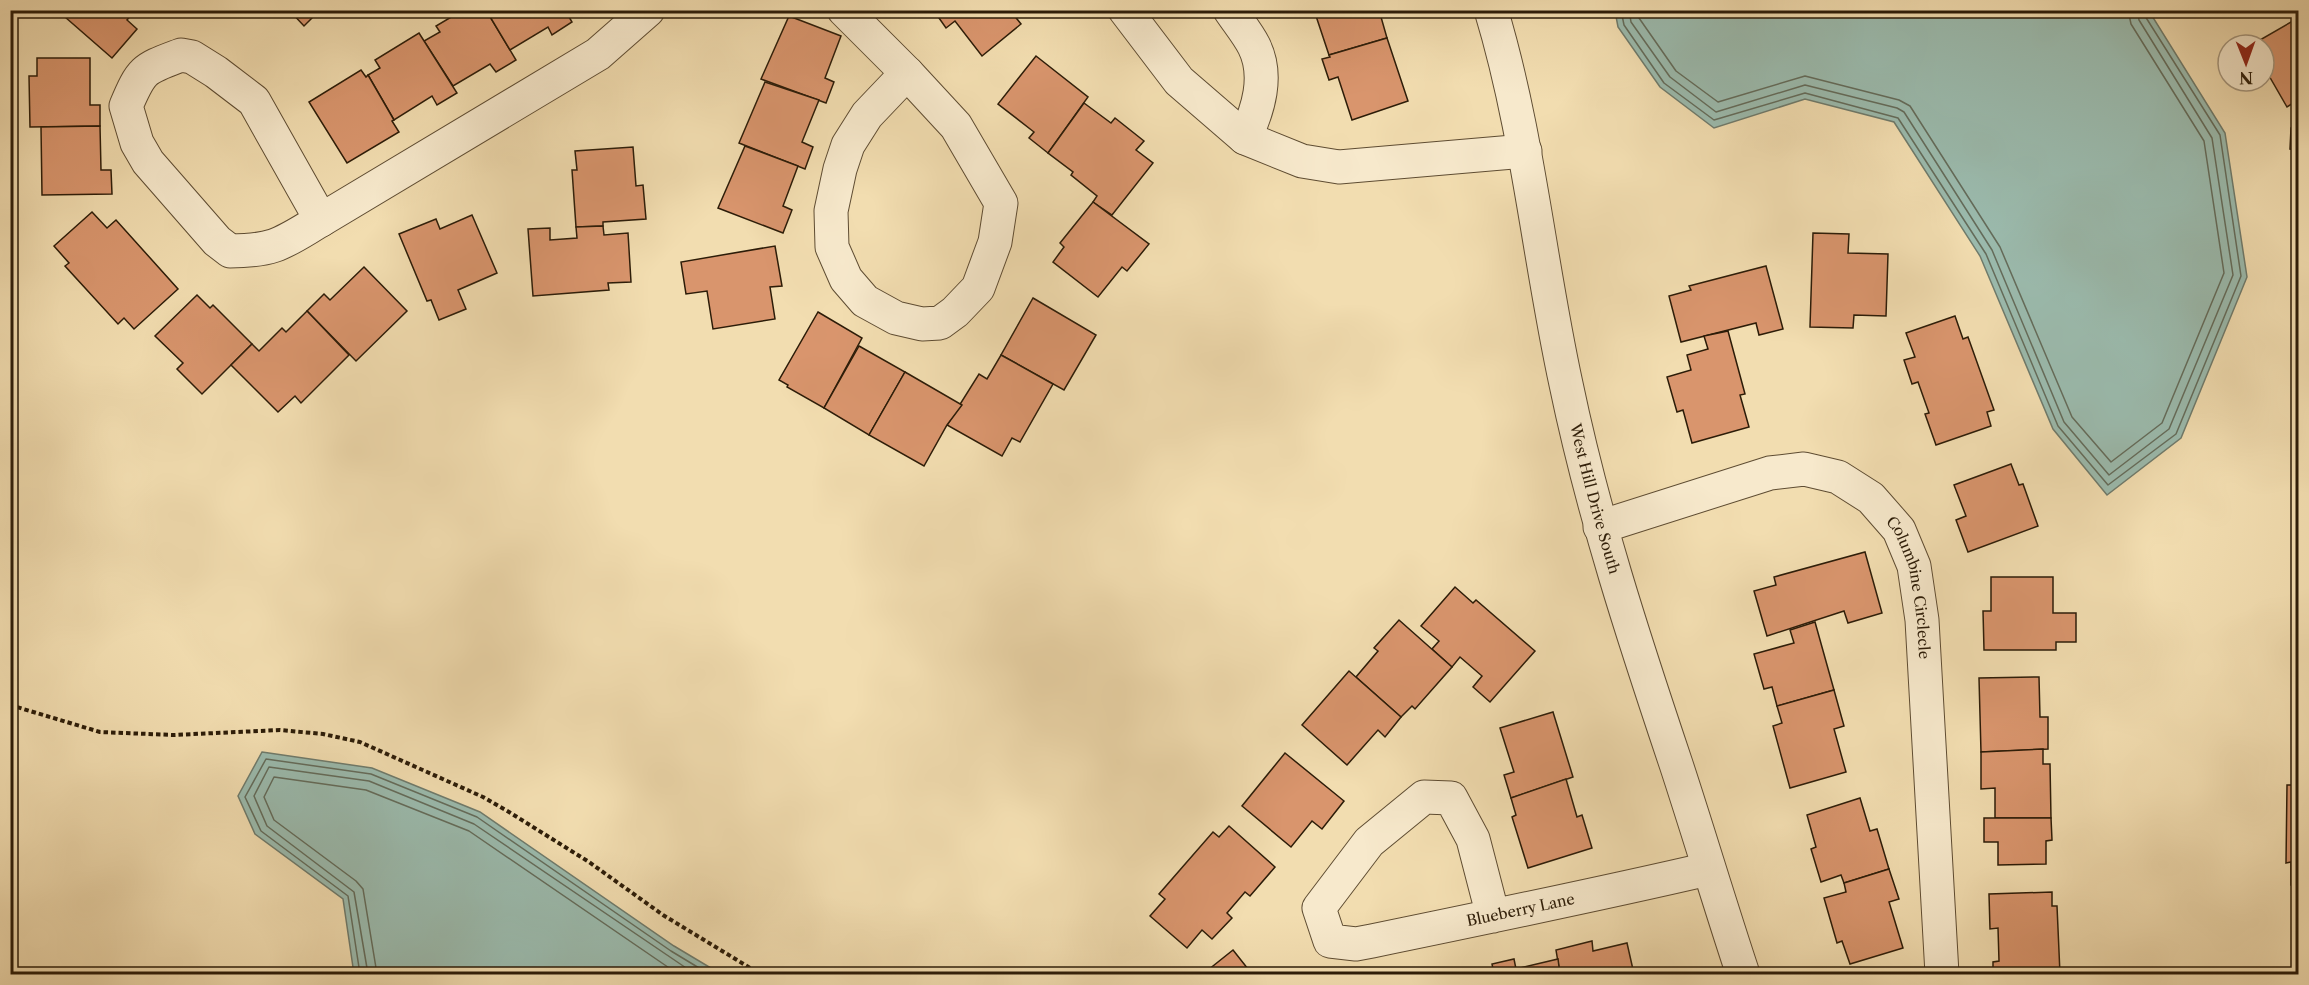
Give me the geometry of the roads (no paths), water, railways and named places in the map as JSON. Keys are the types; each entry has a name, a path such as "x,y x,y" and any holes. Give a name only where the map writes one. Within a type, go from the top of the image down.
{"street":[{"path":"321,220 254,101 216,72 192,57 181,55 149,67 136,82 126,106 137,143 148,162 217,241 230,251 259,251 278,246 598,54 648,10"},
{"path":"844,10 907,73 956,126 1001,203 995,242 978,288 955,312 940,323 922,324 896,318 866,301 846,279 832,247 831,211 848,145 867,114 907,73"},
{"path":"1125,10 1179,81 1245,138 1302,161 1339,167 1525,151"},
{"path":"1230,10 1255,47 1262,75 1258,110 1245,138"},
{"name":"West Hill Drive South","path":"1491,10 1525,151 1566,383 1600,527 1647,681 1743,975"},
{"name":"Columbine Circlecle","path":"1600,527 1770,473 1804,469 1838,477 1871,498 1899,530 1914,566 1922,620 1942,975"},
{"name":"Blueberry Lane","path":"1493,916 1473,839 1451,798 1424,797 1369,842 1319,908 1330,941 1356,944 1493,916 1708,869"}],"water":[{"path":"1615,11 2149,11 2225,133 2247,277 2181,438 2107,495 2053,429 1980,256 1894,122 1805,99 1714,128 1660,87 1618,27"},
{"path":"262,752 372,768 480,812 674,946 721,974 354,974 343,899 255,834 238,796"}]}
